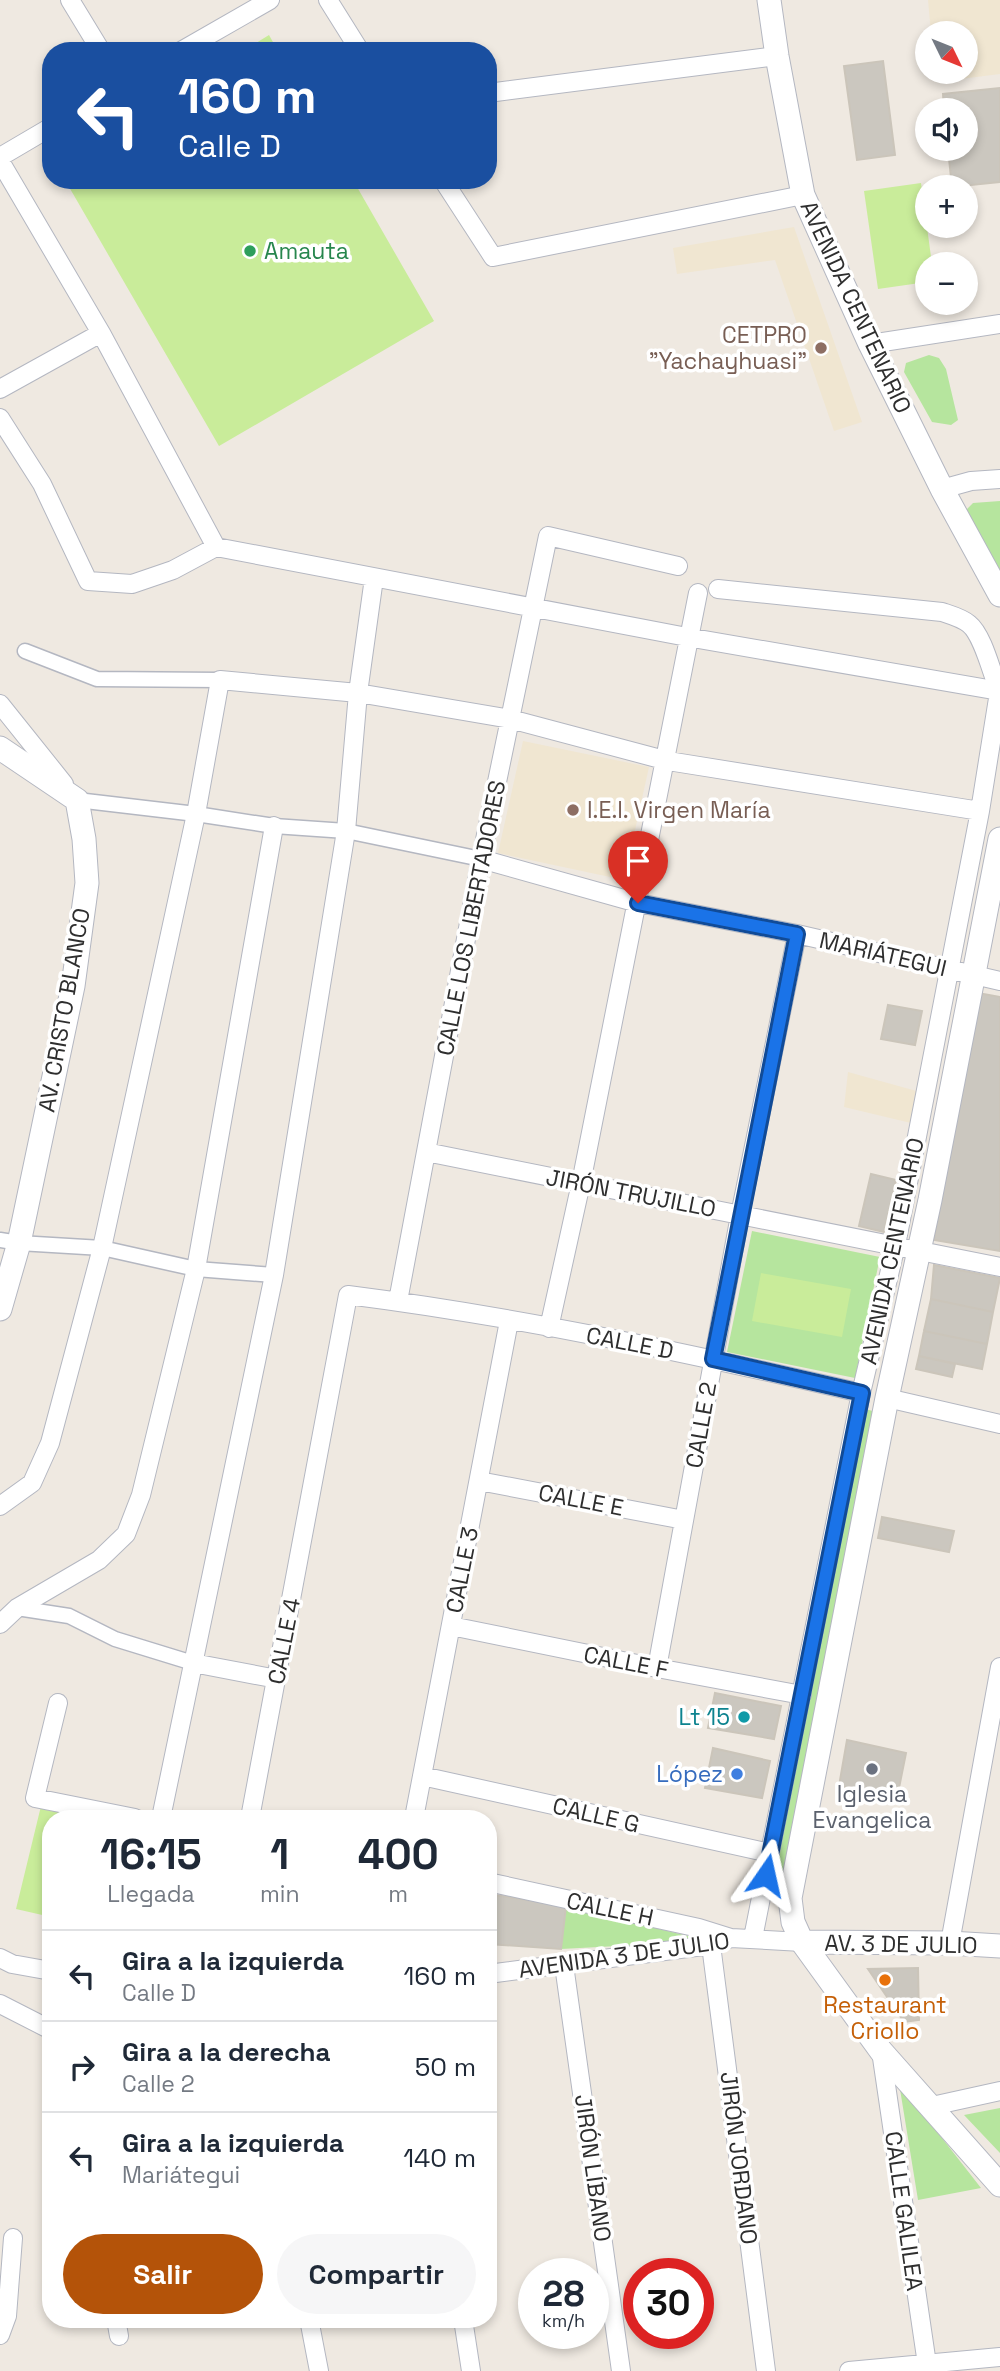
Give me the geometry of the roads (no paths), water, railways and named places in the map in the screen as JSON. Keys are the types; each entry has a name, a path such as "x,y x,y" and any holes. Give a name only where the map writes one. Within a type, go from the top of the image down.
{"street":[{"path":"70,0 96,42"},
{"path":"197,42 270,0"},
{"path":"328,0 354,42"},
{"name":"AVENIDA CENTENARIO","path":"769,0 803,195 870,344 942,489 1000,595"},
{"path":"497,92 777,56"},
{"path":"42,133 0,159 101,333 216,547"},
{"path":"449,189 493,257 803,195"},
{"path":"870,344 1000,324"},
{"path":"0,389 101,333"},
{"path":"0,418 41,484 88,581 132,584 173,570 216,547 687,638 999,689"},
{"path":"942,489 971,481 1000,479"},
{"name":"CALLE LOS LIBERTADORES","path":"398,1301 481,859 548,536 678,566"},
{"path":"163,1810 274,1275 346,831 358,693 374,578"},
{"path":"718,589 943,612 968,623 977,635 999,689"},
{"path":"549,1328 581,1183 698,593"},
{"path":"25,651 97,680 220,680 358,693 510,719 664,760 980,811"},
{"path":"0,1506 32,1483 50,1443 102,1248 197,814 220,680"},
{"name":"AVENIDA CENTENARIO","path":"753,1938 862,1393 896,1245 980,811 999,689"},
{"path":"0,704 38,755 77,800"},
{"path":"0,748 77,800 274,826 346,831 481,859"},
{"name":"AV. CRISTO BLANCO","path":"0,1309 9,1241 73,986 87,883 84,839 77,800"},
{"path":"0,1625 17,1608 99,1560 125,1534 141,1495 196,1269 274,826"},
{"name":"AVENIDA CENTENARIO","path":"1000,839 887,1398 790,1898 793,1922 802,1942 881,2051 1000,2185"},
{"name":"MARIÁTEGUI","path":"481,859 636,902 797,934 1000,981"},
{"name":"CALLE 2","path":"656,1668 740,1215 797,934"},
{"name":"JIRÓN TRUJILLO","path":"426,1152 1000,1267"},
{"path":"9,1241 102,1248 196,1269 274,1275"},
{"name":"CALLE 4","path":"252,1810 348,1295 398,1301"},
{"name":"CALLE D","path":"398,1301 713,1359 862,1393"},
{"name":"CALLE 3","path":"416,1810 509,1321"},
{"path":"887,1398 1000,1424"},
{"name":"CALLE E","path":"479,1480 684,1520"},
{"path":"17,1608 69,1616 115,1639 193,1663 277,1679"},
{"name":"CALLE F","path":"451,1626 802,1695"},
{"path":"950,1943 1000,1667"},
{"path":"58,1703 35,1798 95,1810"},
{"name":"CALLE G","path":"422,1776 771,1853"},
{"name":"CALLE H","path":"497,1884 699,1928 731,1938"},
{"name":"AVENIDA 3 DE JULIO","path":"497,1973 711,1945 731,1938 802,1942"},
{"name":"AV. 3 DE JULIO","path":"802,1942 1000,1946"},
{"name":"JIRÓN JORDANO","path":"711,1945 766,2371"},
{"path":"0,1958 12,1964 42,1969"},
{"name":"JIRÓN LÍBANO","path":"564,1965 621,2371"},
{"path":"0,2004 42,2025"},
{"name":"CALLE GALILEA","path":"881,2051 927,2368"},
{"path":"932,2106 1000,2091"},
{"path":"0,2335 7,2316 13,2238"},
{"path":"311,2328 319,2371"},
{"path":"464,2328 471,2371"},
{"path":"849,2371 927,2368 1000,2357"}],"place":[{"name":"Amauta","path":"250,251"},
{"name":"CETPRO \"Yachayhuasi\"","path":"821,348"},
{"name":"I.E.I. Virgen María","path":"573,810"},
{"name":"Lt 15","path":"744,1717"},
{"name":"Iglesia Evangelica","path":"872,1769"},
{"name":"López","path":"737,1774"},
{"name":"Restaurant Criollo","path":"885,1980"}]}
